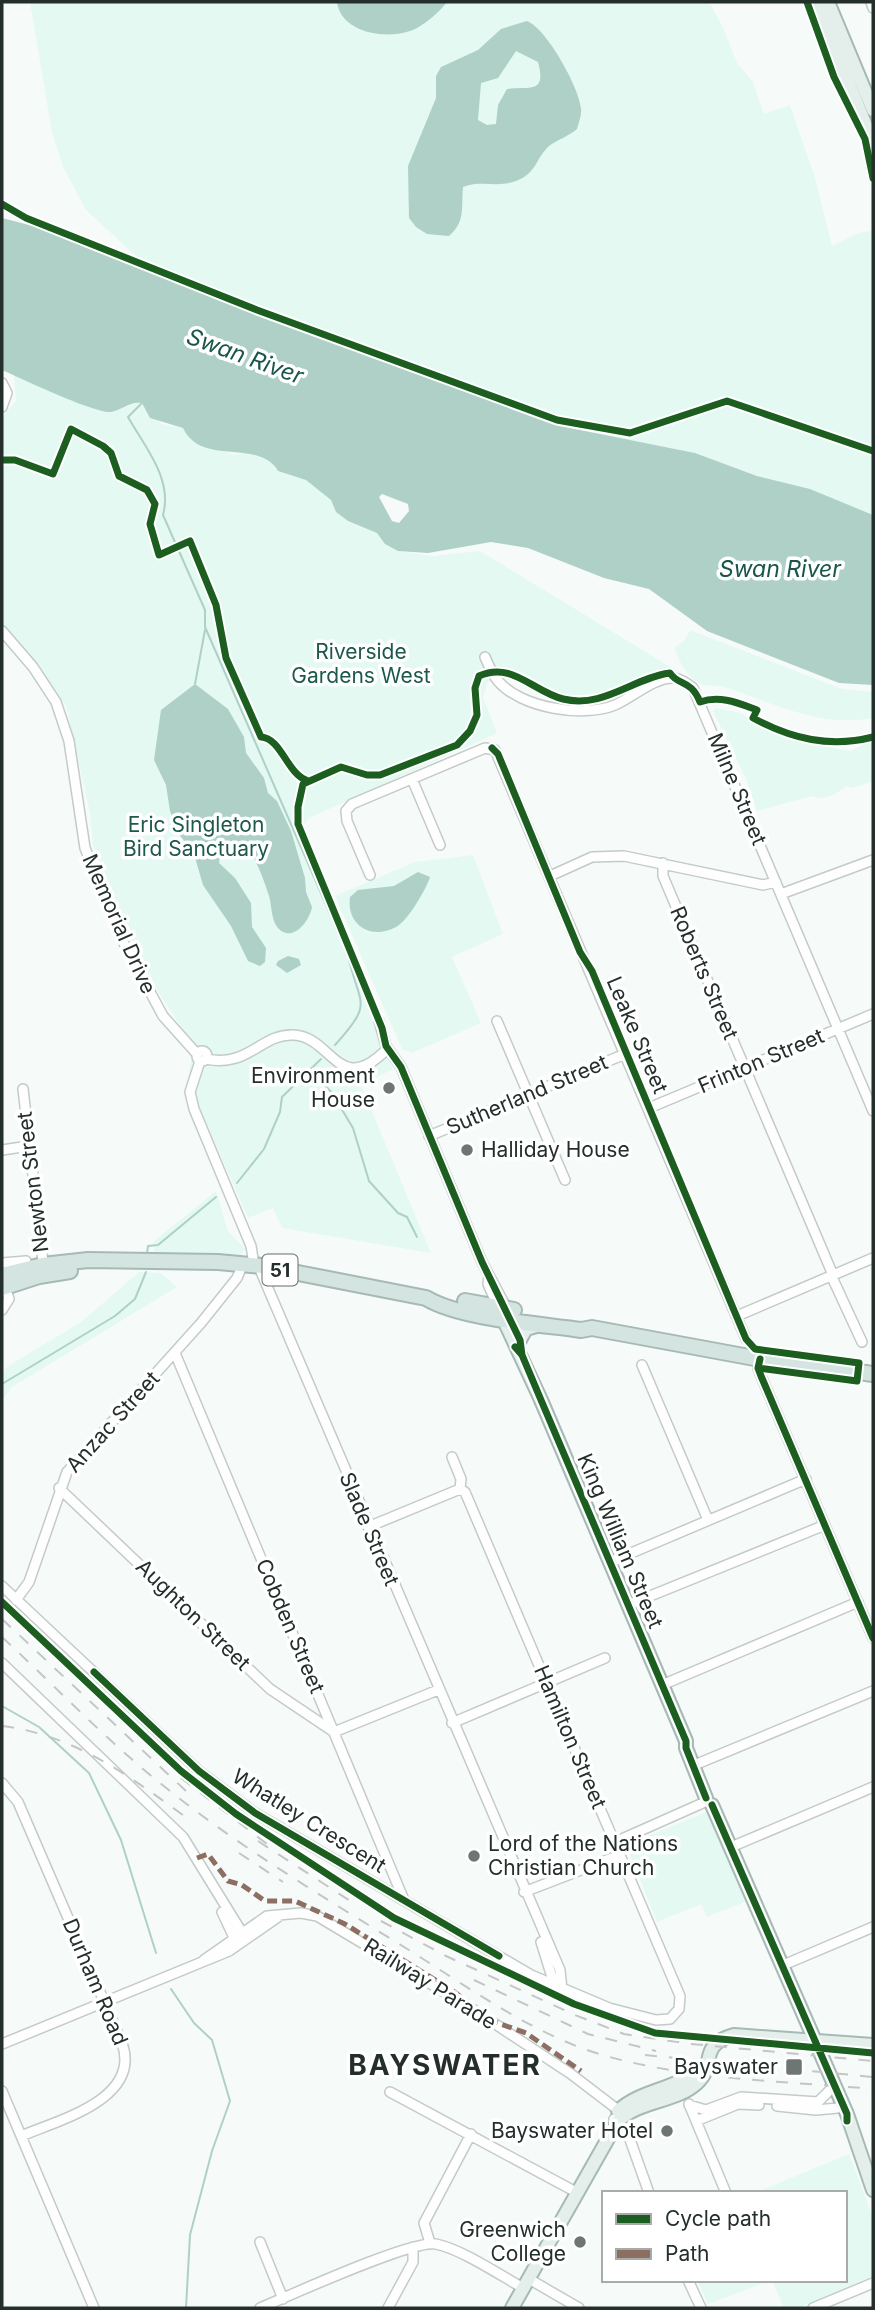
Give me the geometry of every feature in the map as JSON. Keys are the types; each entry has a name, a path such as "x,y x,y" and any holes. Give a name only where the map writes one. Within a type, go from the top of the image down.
{"highway":[{"name":"51","path":"3,1282 88,1260 253,1265 426,1298 437,1304 582,1323 592,1328"},
{"name":"51","path":"504,1313 544,1325 592,1328 760,1359 873,1374"}],"main road":[{"path":"816,2 873,143"},
{"path":"828,2 873,110"},
{"path":"873,153 873,166"},
{"name":"King William Street","path":"504,1313 520,1340 522,1355 709,1801 809,2024 812,2039"},
{"name":"King William Street","path":"504,1313 516,1351 522,1355"},
{"path":"520,1340 526,1329 544,1325"},
{"name":"King William Street","path":"781,1966 783,1978 812,2039"},
{"path":"619,2117 681,2087 700,2081 710,2049 716,2042 734,2035 873,2045"},
{"path":"812,2039 873,2190"},
{"path":"812,2039 847,2114 846,2121"},
{"path":"512,2308 619,2117 654,2091 681,2087"},
{"path":"859,2151 873,2173"}],"street":[{"path":"871,2 873,8"},
{"path":"2,383 7,394 2,407"},
{"name":"Memorial Drive","path":"2,631 33,667 56,702 69,741 85,848 120,936 163,1016 201,1058"},
{"name":"Milne Street","path":"485,657 498,681 506,689 562,710 580,712 605,709 660,681 673,678 689,684 696,691 873,1111"},
{"name":"Leake Street","path":"412,779 485,748 492,748 498,754 746,1339"},
{"path":"370,875 346,821 346,811 352,804 412,779 440,845"},
{"path":"550,876 603,855 663,863 763,885 776,882"},
{"path":"781,894 873,860"},
{"name":"Roberts Street","path":"663,863 663,876 862,1342"},
{"name":"Frinton Street","path":"649,1108 873,1014"},
{"name":"King William Street","path":"379,1021 387,1049 401,1067 489,1276 488,1284 504,1313"},
{"path":"498,1021 565,1180"},
{"path":"201,1058 235,1060 286,1035 310,1040 335,1062 350,1068 363,1066 387,1049"},
{"name":"Sutherland Street","path":"429,1136 625,1054"},
{"name":"Slade Street","path":"201,1058 190,1092 194,1110 251,1246 253,1265 261,1272 525,1892 559,1989"},
{"name":"Newton Street","path":"23,1089 44,1270"},
{"path":"2,1150 29,1146"},
{"path":"737,1316 873,1258"},
{"path":"2,1263 26,1261"},
{"name":"Anzac Street","path":"16,1600 29,1582 66,1472 175,1353 237,1278 253,1265"},
{"path":"2,1310 9,1299 3,1282"},
{"name":"Cobden Street","path":"175,1353 404,1900"},
{"path":"760,1359 758,1368 873,1639"},
{"path":"642,1365 708,1520"},
{"name":"Hamilton Street","path":"452,1457 461,1479 460,1489 465,1492 680,1996 679,2009 673,2017"},
{"path":"610,1562 806,1479"},
{"name":"Aughton Street","path":"59,1488 270,1689 334,1732"},
{"path":"368,1527 460,1489"},
{"path":"628,1605 825,1525"},
{"name":"Whatley Crescent","path":"2,1586 199,1771 256,1813 559,1989 656,2020 673,2017"},
{"path":"662,1685 858,1602"},
{"path":"452,1723 605,1658"},
{"path":"2,1663 183,1837 240,1939"},
{"path":"334,1732 438,1690"},
{"path":"696,1765 873,1691"},
{"name":"Durham Road","path":"2,1783 18,1802 104,2001 127,2064 120,2080 107,2096 21,2136"},
{"path":"731,1847 873,1787"},
{"path":"615,1842 709,1801"},
{"path":"525,1892 620,1855"},
{"name":"Railway Parade","path":"2,2044 204,1959 282,1914 309,1914 338,1927 571,2074 619,2117"},
{"path":"781,1966 873,1927"},
{"path":"681,2087 725,2191"},
{"path":"690,2105 706,2110 741,2097 818,2102 831,2089"},
{"path":"2,2091 94,2308"},
{"path":"390,2092 576,2192"},
{"path":"696,2121 738,2104 816,2110 838,2108"},
{"path":"619,2117 628,2134 648,2191"},
{"path":"430,2243 424,2222 471,2134"},
{"path":"260,2242 283,2299"},
{"path":"260,2308 413,2247 430,2243 448,2248 579,2308"},
{"path":"388,2308 412,2262 413,2247"},
{"path":"689,2282 701,2308"},
{"path":"813,2308 873,2283"}],"green space":[{"path":"30,2 709,2 723,27 737,63 753,82 764,114 790,105 815,178 832,246 856,234 873,230 873,515 810,489 758,476 695,453 560,426 571,421 525,408 163,271 138,258 86,210 63,167 52,133"},
{"path":"14,375 104,411 112,412 134,403 142,403 161,424 183,428 233,455 259,455 270,461 278,471 306,480 331,500 336,512 348,521 377,533 386,544 398,551 433,556 480,551 677,671 626,691 586,699 561,698 511,680 488,682 483,697 497,733 309,818 299,830 393,1069 361,1085 431,1253 282,1228 273,1208 248,1218 188,1082 193,1045 143,969 93,846 90,813 66,705 2,625 2,417 16,401"},
{"path":"690,630 842,689 873,692 873,718 834,720 816,717 725,687 699,683 687,672 674,648 684,641"},
{"path":"716,708 740,713 770,731 799,742 850,751 873,740 873,781 853,788 846,786 826,798 812,796 757,811 746,779 713,711"},
{"path":"473,855 503,934 452,957 481,1023 412,1053 402,1049 335,896 415,862"},
{"path":"216,1191 228,1231 245,1249 240,1256 154,1253 153,1242"},
{"path":"139,1272 161,1273 177,1287 12,1387 2,1400 2,1373 8,1366 81,1322"},
{"path":"707,1812 745,1902 707,1917 701,1904 657,1922 626,1845"},
{"path":"849,2154 873,2217 873,2276 798,2308 784,2308 773,2282 847,2282 847,2191 760,2191"},
{"path":"698,2282 766,2282 708,2304"}],"water":[{"path":"337,2 447,2 417,28 407,32 382,34 358,28 348,22"},
{"path":"527,21 535,26 552,46 579,99 581,113 577,129 549,146 523,178 509,183 463,187 462,214 458,225 449,236 427,234 409,218 408,166 436,98 436,76 441,67 478,50 501,29","holes":["516,51 538,62 538,84 529,88 507,89 498,105 496,124 487,125 478,120 481,83 498,78"]},
{"name":"Swan River","path":"2,218 37,227 232,304 466,388 560,426 695,453 757,476 810,489 873,515 873,685 839,683 707,631 649,589 604,578 528,548 491,542 428,553 398,551 385,544 377,533 348,521 336,512 331,500 306,480 278,471 269,461 244,453 203,447 191,440 183,428 150,418 142,403 133,403 111,412 103,411 58,395 2,370","holes":["382,494 408,504 409,511 399,523 392,521 379,497"]},
{"path":"195,684 228,709 244,737 246,753 264,778 268,793 277,801 291,831 312,907 304,924 295,932 284,932 278,928 267,889 253,857 235,841 221,845 219,863 235,878 251,903 252,927 266,948 265,962 260,966 248,961 231,926 203,885 194,854 179,834 170,811 166,785 154,760 161,710"},
{"path":"418,872 430,877 416,904 400,924 377,932 369,931 356,922 350,907 350,897 358,890 394,886"},
{"path":"288,956 299,959 301,965 287,973 276,965"}],"waterway":[{"path":"143,402 128,417 161,476 165,502 163,515 205,610 205,627 348,955 361,1003 360,1011 335,1045"},
{"path":"195,684 205,630"},
{"path":"237,1183 264,1149 280,1112 282,1097 321,1059"},
{"path":"311,1070 332,1093 353,1128 369,1181 398,1213 407,1217 417,1237"},
{"path":"147,1253 148,1246 158,1245 216,1197"},
{"path":"2,1384 115,1316 135,1299 146,1272"},
{"path":"2,1706 39,1727 89,1773 121,1840 156,1953"},
{"path":"171,1989 194,2023 212,2040 230,2101 212,2151 190,2235 186,2308"}],"railway":[{"path":"2,1619 186,1791"},
{"path":"2,1637 123,1751 226,1833 487,2000 533,2026 581,2048 639,2064 705,2075 873,2089"},
{"path":"2,1726 54,1738 77,1748 122,1773 187,1818"},
{"path":"181,1778 267,1844"},
{"path":"258,1841 358,1906"},
{"path":"239,1853 283,1882"},
{"path":"381,1921 446,1956 575,2015 624,2034 691,2044 873,2061"},
{"path":"474,1980 588,2034 656,2051"},
{"path":"645,2055 873,2077"}],"marked path":[{"path":"197,1858 208,1854 228,1881 242,1885 265,1901 295,1901 345,1924 453,1991 495,2022 526,2033 581,2071"}],"cycle path":[{"path":"807,2 834,77 865,139 873,178"},
{"path":"2,204 26,218 257,310 557,420 630,433 727,401 873,451"},
{"path":"2,460 15,460 53,474 71,429 103,446 111,453 119,476 147,490 155,504 150,524 159,555 190,541 216,605 226,658 261,737 274,743 299,776 306,780"},
{"path":"522,1355 520,1340 482,1262 401,1067 386,1046 382,1028 298,824 298,807 303,784 341,767 367,775 380,775 457,745 470,731 477,715 475,688 479,676 491,672 512,675 552,695 578,701 605,696 670,673 689,686 700,702 722,700 743,705 757,710 753,718 797,736 842,742 873,737"},
{"path":"492,748 498,754 580,952 592,971 746,1339 755,1349 859,1363 857,1381 758,1368"},
{"path":"515,1347 522,1355 686,1741 686,1748 706,1798"},
{"path":"760,1359 758,1368 761,1376 873,1638"},
{"path":"2,1602 181,1771 236,1814 394,1918 574,2004 655,2033 873,2053"},
{"path":"94,1672 199,1771 255,1813 499,1956"},
{"path":"712,1805 847,2114 847,2121"}],"place":[{"name":"Environment House","path":"389,1088"},
{"name":"Halliday House","path":"467,1150"},
{"name":"Lord of the Nations Christian Church","path":"474,1856"},
{"name":"Bayswater","path":"794,2067"},
{"name":"Bayswater Hotel","path":"667,2131"},
{"name":"Greenwich College","path":"580,2242"}],"district":[{"name":"BAYSWATER","path":"445,2065"}],"park label":[{"name":"Riverside Gardens West","path":"361,664"},
{"name":"Eric Singleton Bird Sanctuary","path":"196,837"}]}
